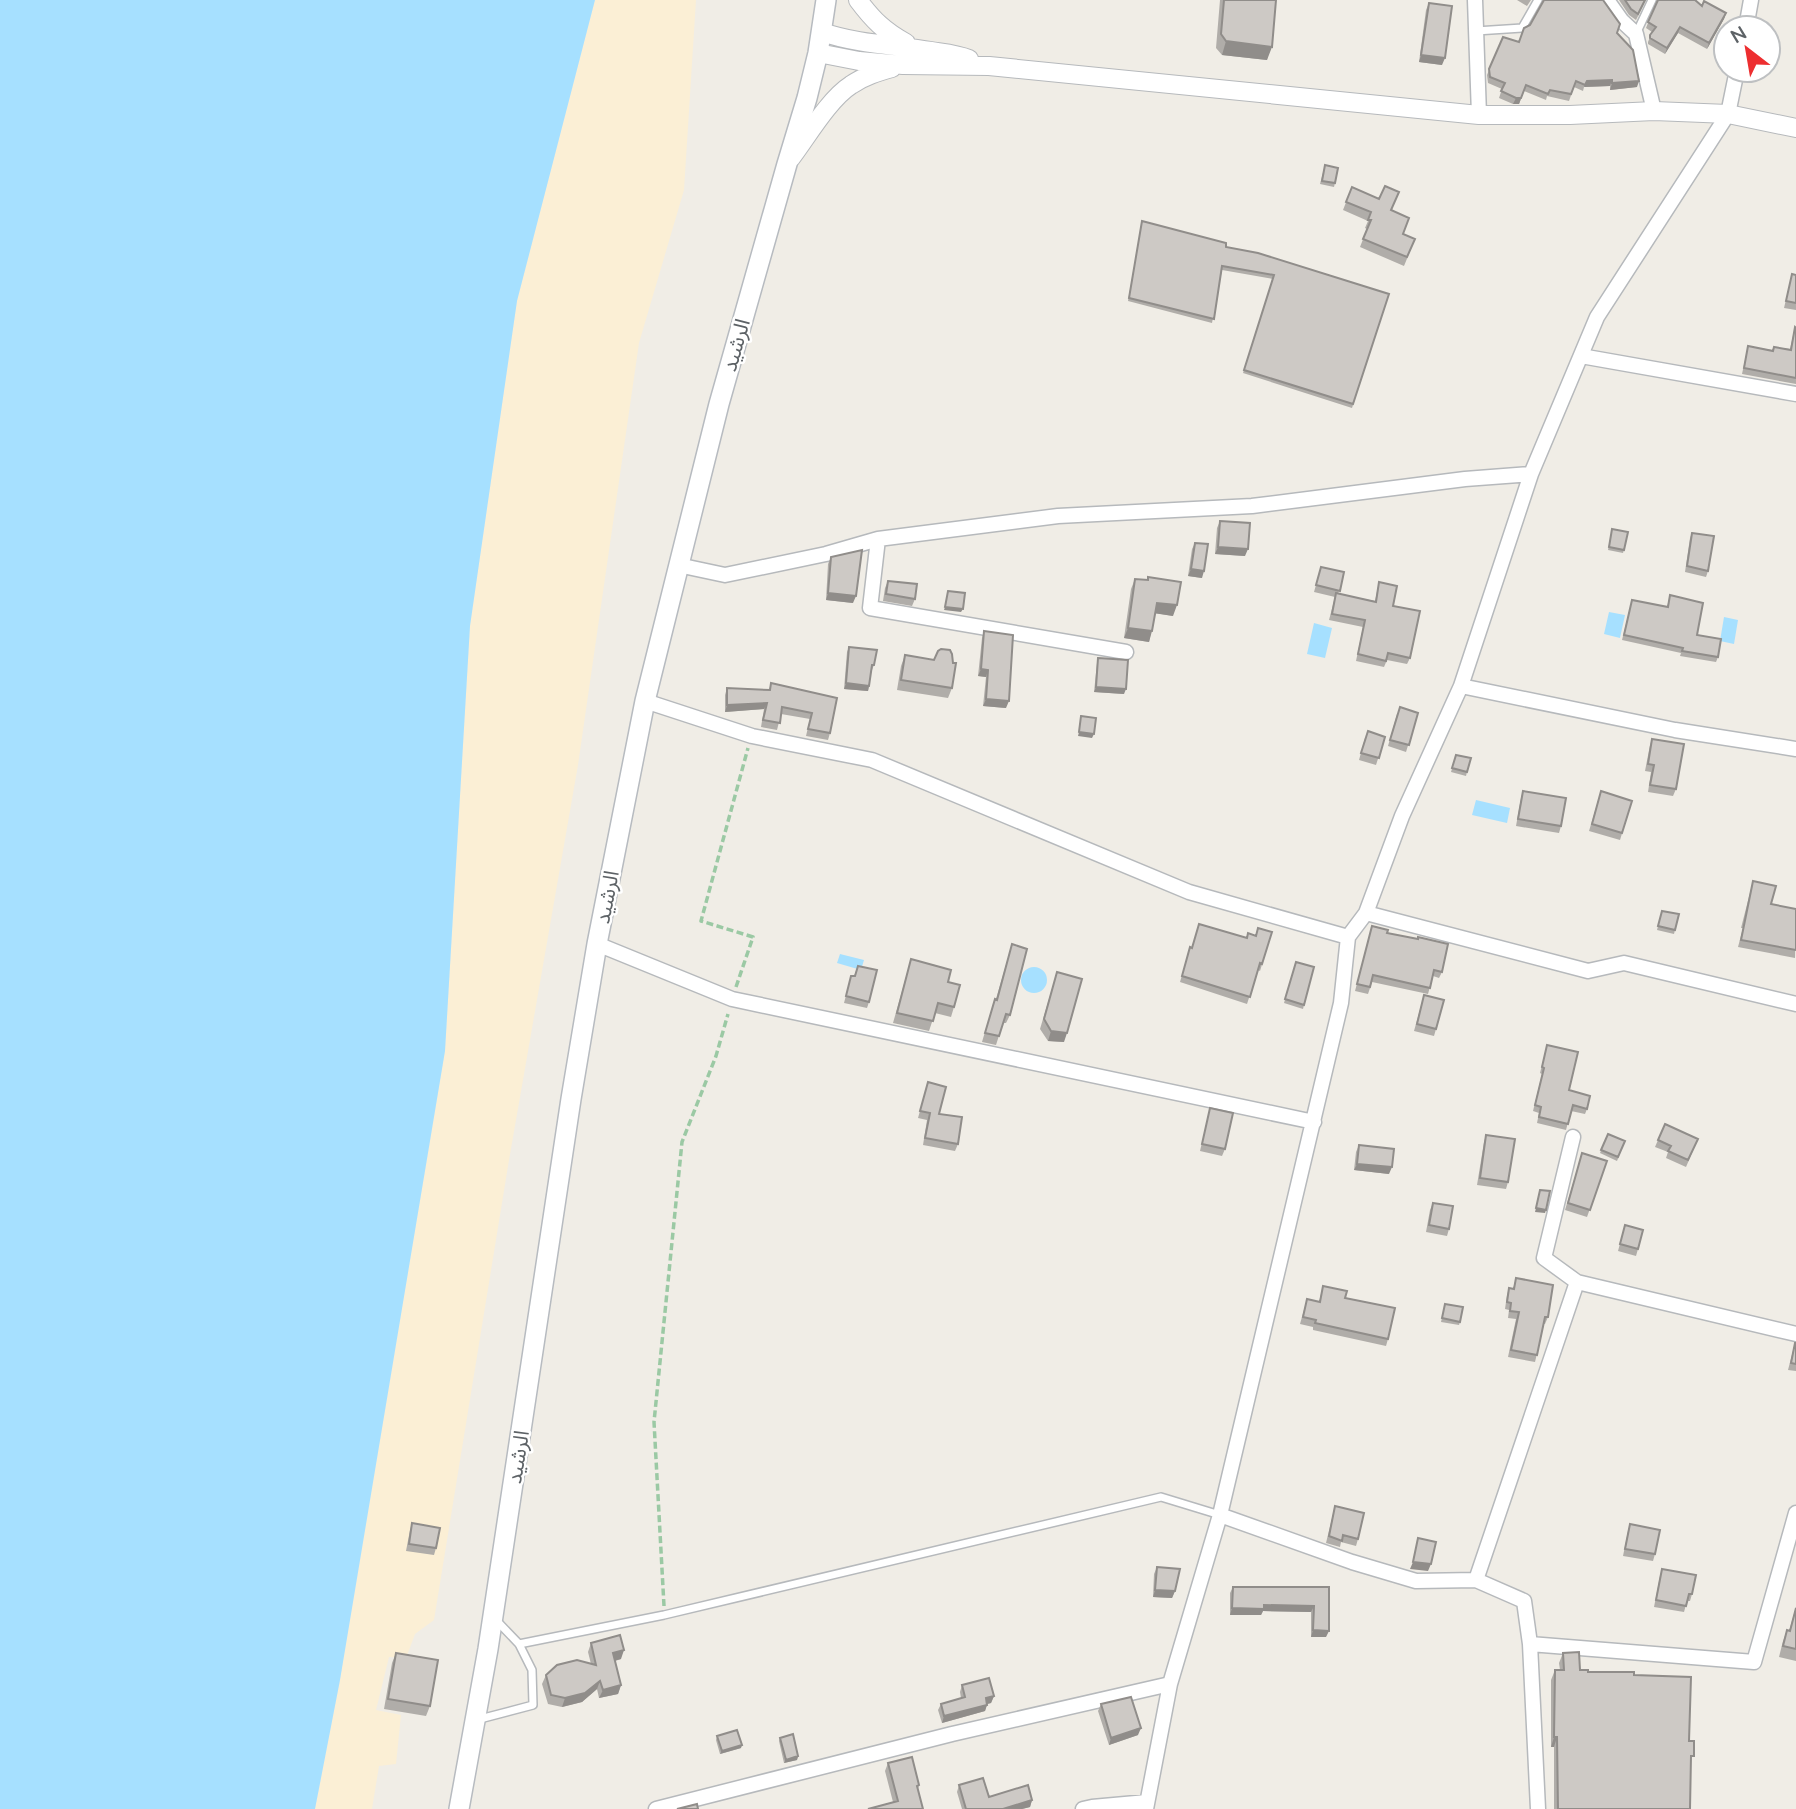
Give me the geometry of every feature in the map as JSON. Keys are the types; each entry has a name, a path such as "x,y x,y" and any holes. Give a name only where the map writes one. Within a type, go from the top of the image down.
{"main road":[{"name":"الرشيد","path":"459,1809 493,1617 597,944 645,701 719,404 807,98 827,0"}],"street":[{"path":"858,0 887,33 916,48"},
{"path":"1475,0 1479,115"},
{"path":"1607,0 1622,21 1636,34 1654,111"},
{"path":"822,32 844,40 960,55 989,66"},
{"path":"818,53 859,61 902,65 989,66 1479,115 1654,111 1728,114 1796,128"},
{"path":"787,164 844,90 873,74 902,65"},
{"path":"1083,1809 1146,1806 1170,1685 1220,1515 1314,1122 1341,1003 1348,937 1366,913 1402,816 1461,686 1531,474 1597,317 1728,114 1734,84"},
{"path":"1581,356 1796,394"},
{"path":"678,565 725,575 826,554 878,539 1058,516 1252,506 1465,479 1531,474"},
{"path":"878,539 870,608 1126,652"},
{"path":"1461,686 1675,730 1796,749"},
{"path":"645,701 752,736 872,760 1189,892 1348,937"},
{"path":"1366,913 1588,971 1624,963 1796,1004"},
{"path":"597,944 732,999 1314,1122"},
{"path":"1573,1137 1544,1258 1577,1282 1796,1334"},
{"path":"1476,1580 1577,1282"},
{"path":"1530,1644 1754,1662 1796,1513"},
{"path":"1220,1515 1352,1562 1416,1581 1476,1580 1524,1601 1530,1644 1538,1809"},
{"path":"656,1809 952,1734 1170,1685"}],"lane":[{"path":"1475,31 1522,28 1538,0"},
{"path":"1636,34 1652,0"},
{"path":"519,1644 664,1615 1161,1497 1220,1515"},
{"path":"475,1720 533,1705 532,1670 519,1644 493,1617"}],"path":[{"path":"664,1615 654,1422 682,1142 716,1056 753,937 701,921 752,736"}],"sand":[{"path":"595,0 696,0 684,190 639,343 578,765 509,1160 434,1620 415,1634 406,1658 389,1657 376,1710 401,1715 396,1764 379,1766 372,1809 315,1809 340,1680 445,1051 470,626 517,301"}],"water":[{"path":"0,0 595,0 517,301 470,626 445,1051 340,1680 315,1809 0,1809"},
{"path":"1609,612 1625,615 1620,638 1604,634"},
{"path":"1724,617 1738,620 1734,644 1720,641"},
{"path":"1314,623 1332,628 1325,658 1307,654"},
{"path":"1476,800 1510,808 1507,823 1472,815"},
{"path":"840,954 864,960 861,970 837,963"},
{"path":"1034,967 1044,970 1047,980 1044,990 1034,993 1024,990 1021,980 1024,970"}],"building":[{"path":"1224,0 1276,0 1272,47 1226,41 1221,34"},
{"path":"1544,0 1603,0 1620,24 1617,33 1633,50 1639,81 1587,81 1585,85 1576,81 1571,94 1550,90 1548,94 1526,85 1521,98 1501,91 1505,83 1490,77 1489,69 1503,37 1519,42 1524,28 1530,25"},
{"path":"1625,0 1645,0 1638,14"},
{"path":"1658,0 1695,0 1702,6 1704,1 1726,13 1712,14 1712,38 1709,43 1680,27 1667,48 1650,38 1656,27 1648,22"},
{"path":"1429,3 1452,6 1445,58 1421,55"},
{"path":"1325,165 1338,168 1335,183 1322,181"},
{"path":"1385,186 1399,192 1391,210 1409,218 1403,234 1415,239 1407,257 1363,239 1371,220 1368,220 1371,212 1346,202 1352,187 1379,199"},
{"path":"1142,221 1226,243 1226,247 1258,253 1389,294 1353,404 1244,370 1274,275 1222,266 1214,319 1129,298"},
{"path":"1792,274 1796,275 1796,303 1786,301"},
{"path":"1795,327 1796,378 1744,368 1748,346 1773,351 1774,347 1791,350"},
{"path":"1220,521 1250,523 1248,549 1218,547"},
{"path":"1612,529 1628,532 1624,550 1609,547"},
{"path":"1692,533 1714,536 1708,571 1687,566"},
{"path":"1195,543 1208,544 1204,571 1191,569"},
{"path":"862,550 856,596 828,593 831,557"},
{"path":"1321,567 1344,572 1340,591 1316,585"},
{"path":"1148,577 1181,582 1177,605 1157,603 1152,631 1128,628 1135,579 1148,580"},
{"path":"888,581 917,584 915,599 886,594"},
{"path":"1379,582 1397,586 1393,606 1420,611 1410,658 1388,653 1386,661 1358,654 1365,620 1332,614 1336,593 1376,602"},
{"path":"948,591 965,593 963,609 945,607"},
{"path":"1670,595 1703,603 1697,635 1721,639 1718,657 1682,651 1683,648 1624,635 1632,600 1668,607"},
{"path":"984,631 1013,635 1009,701 986,699 988,670 981,669"},
{"path":"849,647 877,650 869,686 846,683"},
{"path":"941,649 950,650 953,663 956,663 952,688 901,680 905,655 934,660"},
{"path":"1098,658 1128,660 1126,689 1096,687"},
{"path":"771,683 837,698 830,733 808,729 812,713 782,707 780,723 763,720 767,703 727,705 727,688 770,690"},
{"path":"1400,707 1418,713 1409,745 1390,740"},
{"path":"1081,716 1096,718 1094,734 1079,732"},
{"path":"1368,731 1385,737 1379,758 1361,753"},
{"path":"1652,739 1684,744 1676,789 1650,785 1654,765 1648,764"},
{"path":"1456,755 1471,758 1467,772 1452,768"},
{"path":"1523,791 1566,798 1561,826 1518,819"},
{"path":"1601,791 1632,801 1622,833 1592,824"},
{"path":"1753,881 1776,886 1771,904 1796,909 1796,950 1741,940"},
{"path":"1662,911 1679,914 1675,930 1658,926"},
{"path":"1199,924 1247,938 1248,933 1256,936 1258,928 1272,932 1250,997 1182,976"},
{"path":"1372,926 1388,930 1387,933 1448,944 1442,972 1434,970 1430,988 1373,975 1370,987 1357,984"},
{"path":"1012,944 1027,949 1010,1015 1006,1014 999,1036 985,1033 995,999 997,1000"},
{"path":"911,959 951,970 948,982 960,985 954,1007 938,1003 933,1021 897,1013"},
{"path":"1296,962 1314,967 1304,1005 1285,999"},
{"path":"858,966 877,970 869,1002 846,996 851,976 855,976"},
{"path":"1057,972 1082,979 1067,1033 1051,1031 1044,1019"},
{"path":"1424,995 1444,1000 1436,1029 1417,1024"},
{"path":"1547,1045 1578,1052 1569,1090 1590,1096 1587,1109 1573,1105 1568,1124 1539,1117 1541,1107 1535,1105"},
{"path":"928,1082 946,1087 939,1114 962,1117 958,1144 925,1138 930,1113 920,1111"},
{"path":"1210,1108 1233,1113 1225,1149 1202,1144"},
{"path":"1665,1124 1698,1139 1688,1160 1668,1151 1671,1146 1658,1140"},
{"path":"1608,1134 1625,1141 1618,1157 1601,1150"},
{"path":"1486,1135 1515,1139 1508,1182 1480,1178"},
{"path":"1359,1145 1394,1149 1392,1167 1357,1164"},
{"path":"1582,1153 1607,1161 1590,1210 1568,1203"},
{"path":"1540,1190 1550,1191 1546,1210 1536,1208"},
{"path":"1433,1203 1453,1206 1449,1229 1429,1225"},
{"path":"1625,1225 1643,1230 1638,1249 1620,1244"},
{"path":"1516,1278 1553,1285 1548,1317 1545,1317 1537,1355 1511,1350 1519,1312 1510,1311 1511,1303 1507,1302 1509,1288 1514,1289"},
{"path":"1323,1286 1347,1291 1345,1298 1395,1308 1388,1339 1315,1323 1316,1320 1303,1317 1307,1299 1320,1302"},
{"path":"1445,1304 1463,1307 1460,1322 1442,1318"},
{"path":"1796,1343 1796,1364 1791,1363"},
{"path":"1335,1506 1364,1513 1358,1539 1343,1535 1342,1541 1329,1536"},
{"path":"412,1523 440,1528 436,1548 409,1544"},
{"path":"1630,1524 1660,1530 1655,1554 1625,1549"},
{"path":"1418,1538 1436,1542 1431,1564 1413,1562"},
{"path":"1157,1567 1180,1569 1175,1591 1155,1590"},
{"path":"1662,1569 1696,1575 1686,1606 1656,1600"},
{"path":"1233,1587 1329,1587 1329,1631 1313,1630 1314,1606 1264,1605 1264,1609 1232,1608"},
{"path":"1796,1608 1796,1649 1783,1646"},
{"path":"620,1635 624,1650 613,1653 621,1685 603,1690 600,1681 585,1693 565,1698 551,1695 546,1675 557,1665 577,1660 596,1665 591,1643"},
{"path":"1579,1652 1580,1670 1588,1672 1634,1672 1634,1675 1691,1677 1689,1741 1694,1741 1694,1756 1691,1756 1690,1809 1558,1809 1557,1737 1554,1737 1555,1670 1564,1670 1563,1653"},
{"path":"396,1653 438,1660 430,1706 388,1699"},
{"path":"989,1678 994,1696 986,1698 987,1705 944,1716 941,1704 965,1697 962,1685"},
{"path":"1131,1697 1141,1728 1111,1738 1101,1704"},
{"path":"737,1730 742,1745 722,1751 717,1736"},
{"path":"793,1734 798,1756 786,1760 780,1738"},
{"path":"912,1757 923,1809 868,1809 898,1801 888,1763"},
{"path":"983,1778 989,1797 1028,1785 1032,1800 1003,1809 966,1809 959,1785"},
{"path":"697,1804 698,1809 677,1809"}]}
